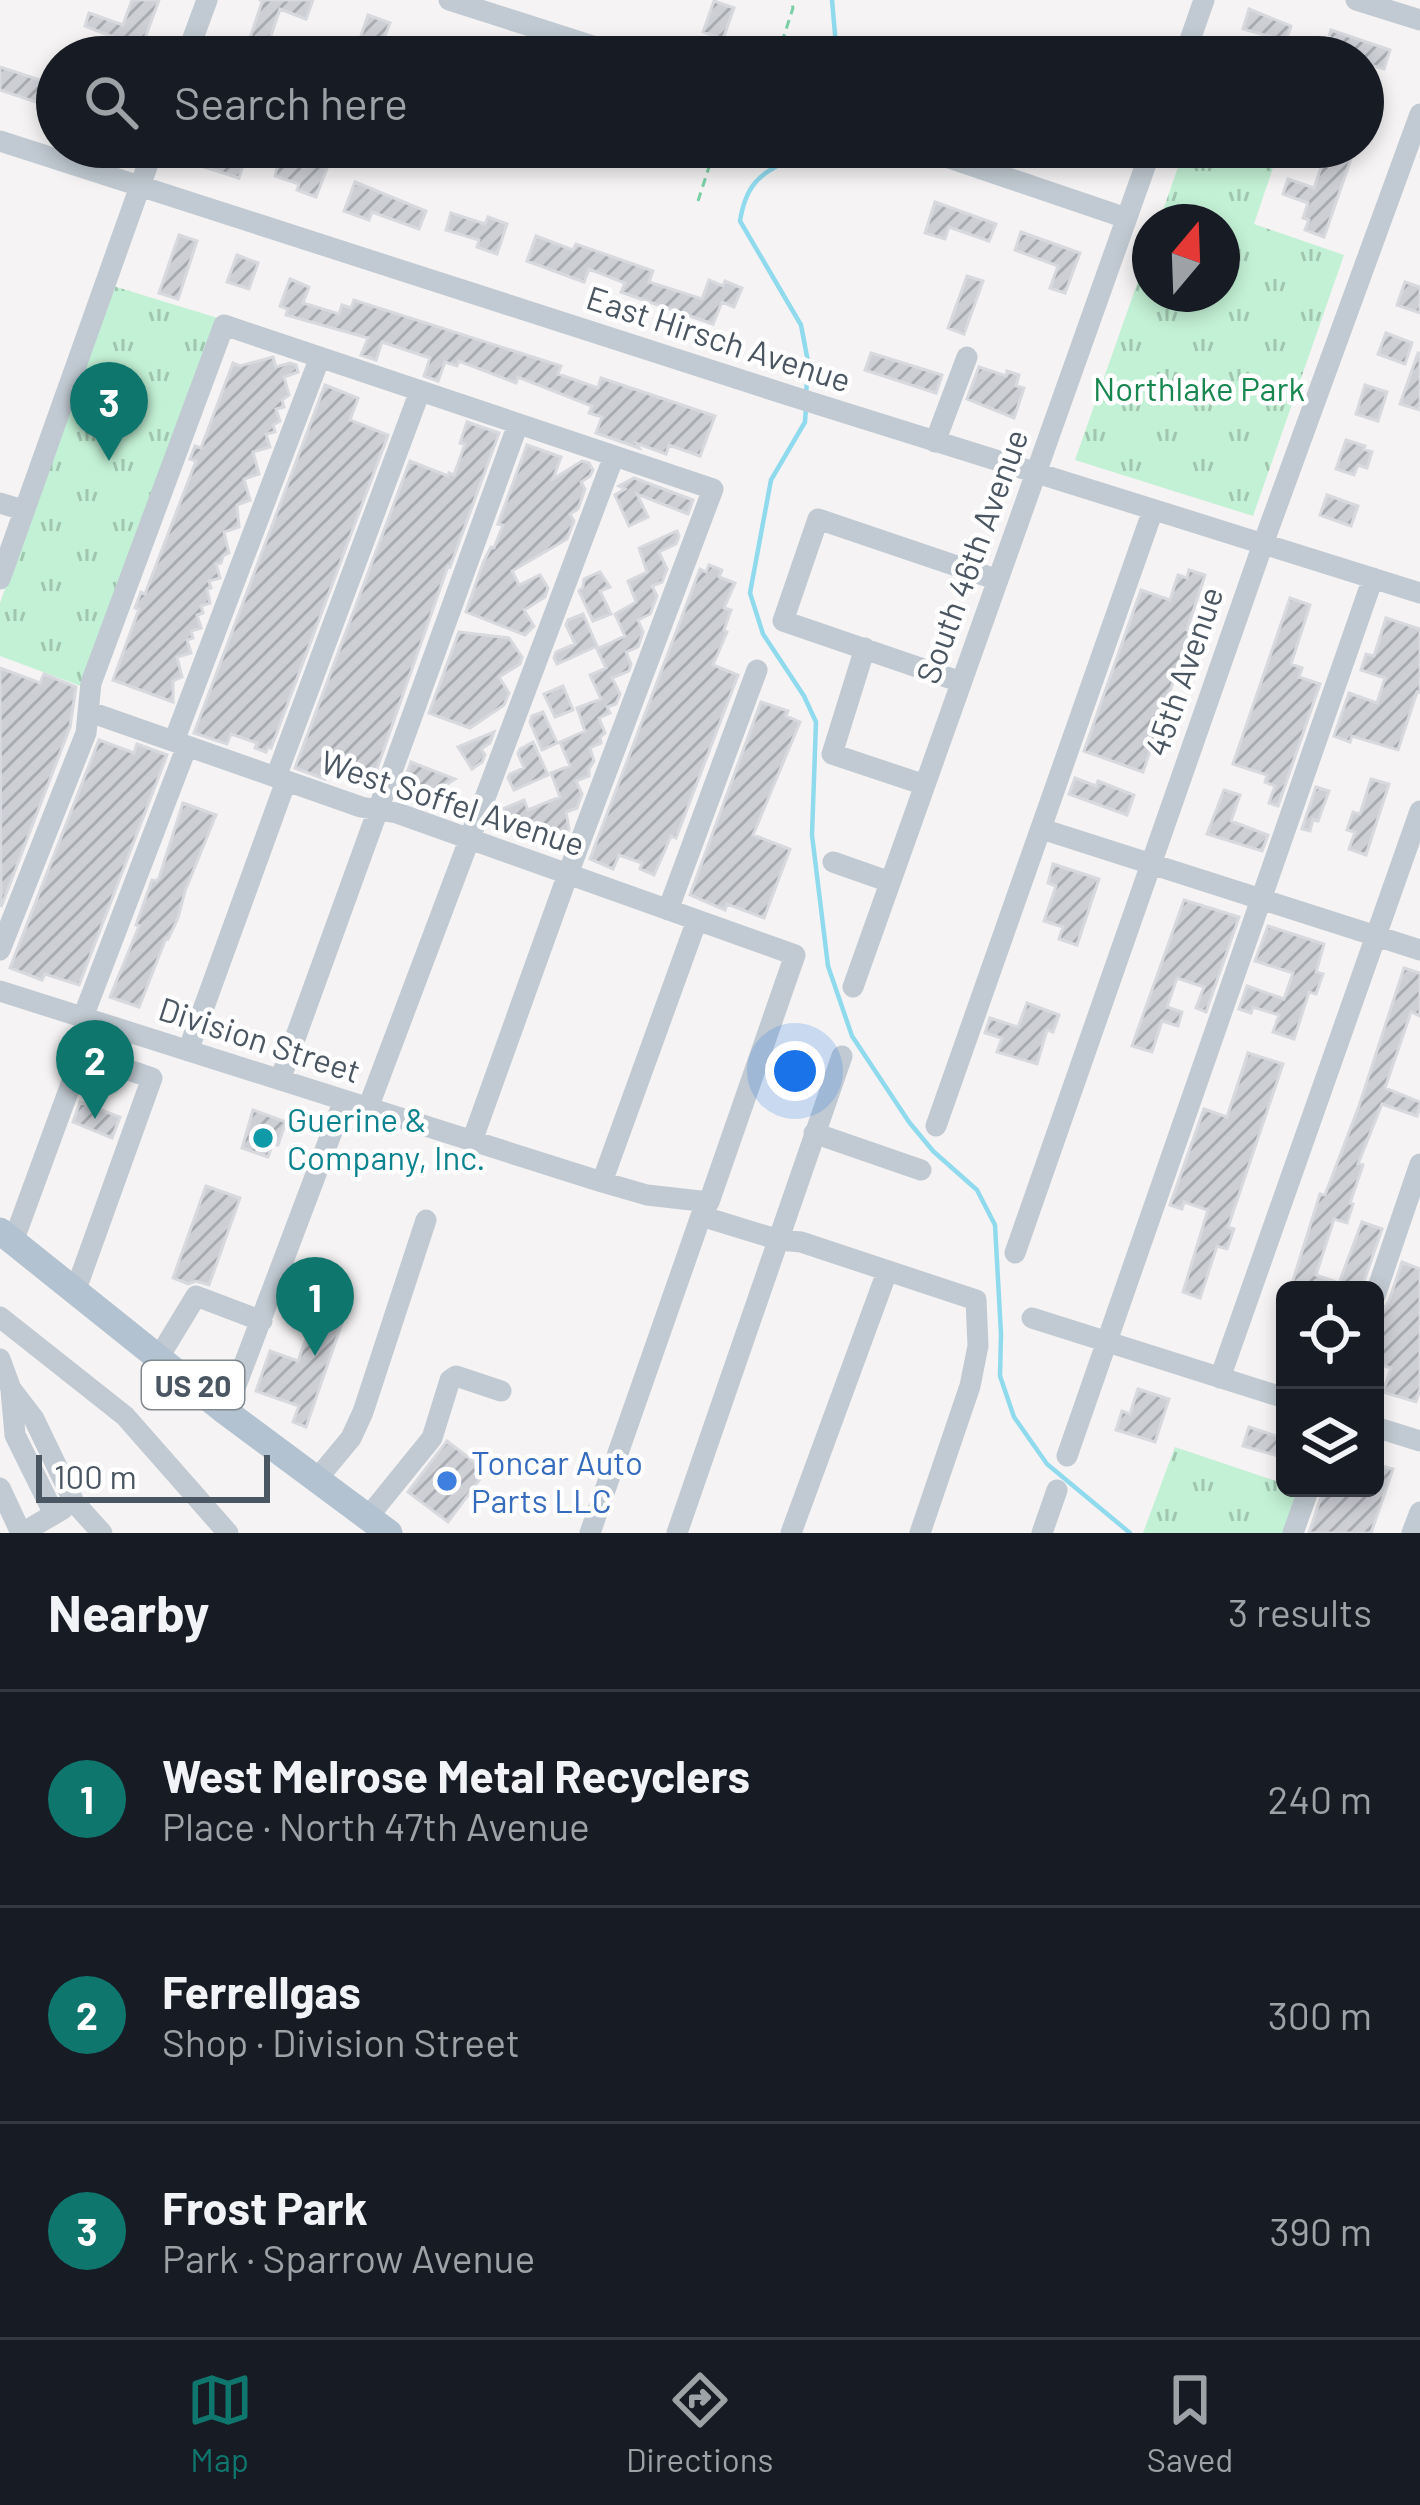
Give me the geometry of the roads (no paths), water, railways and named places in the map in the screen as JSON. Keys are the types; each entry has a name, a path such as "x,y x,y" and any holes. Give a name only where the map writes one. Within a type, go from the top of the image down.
{"main road":[{"name":"US 20","path":"6,1237 226,1412 378,1525"}],"street":[{"path":"194,36 207,0"},
{"path":"449,0 561,36"},
{"path":"1191,36 1204,0"},
{"path":"1356,0 1420,20"},
{"name":"45th Avenue","path":"1015,1253 1263,544 1420,114"},
{"name":"East Hirsch Avenue","path":"0,141 36,153"},
{"name":"East Hirsch Avenue","path":"84,168 1420,593"},
{"path":"0,579 146,168"},
{"path":"979,168 1126,218"},
{"name":"South 46th Avenue","path":"853,987 1144,168"},
{"path":"0,950 86,733 91,683 224,325 713,490 472,1141"},
{"path":"83,1017 320,357"},
{"path":"935,442 967,357"},
{"path":"188,1051 420,391"},
{"path":"280,1080 518,424"},
{"path":"368,1108 614,456"},
{"path":"0,502 23,510"},
{"path":"936,1126 1153,510"},
{"path":"962,682 783,620 818,519 998,580"},
{"path":"1067,1456 1373,578"},
{"path":"866,648 832,754 925,785"},
{"path":"668,910 757,670"},
{"name":"West Soffel Avenue","path":"90,712 361,807 469,839 794,955 705,1209"},
{"path":"1220,1378 1420,811"},
{"path":"1042,829 1420,950"},
{"path":"833,862 890,882"},
{"path":"602,1182 698,920"},
{"name":"Division Street","path":"0,991 602,1182 705,1209 779,1240 801,1242 976,1300 978,1346 970,1386 920,1533"},
{"path":"6,1237 82,1054 152,1078 75,1292"},
{"path":"677,1533 842,1056"},
{"path":"226,1412 344,1100"},
{"path":"814,1133 921,1170"},
{"path":"1380,1281 1420,1164"},
{"path":"590,1533 705,1209"},
{"path":"317,1479 351,1438 363,1412 426,1220"},
{"path":"791,1533 887,1272"},
{"path":"159,1357 196,1296 262,1321"},
{"path":"0,1317 124,1416 227,1533"},
{"path":"1032,1318 1276,1395"},
{"path":"0,1359 11,1389 34,1419 64,1508 102,1533"},
{"path":"378,1525 432,1438 450,1380 456,1376 501,1391"},
{"path":"1384,1429 1420,1441"},
{"path":"0,1488 22,1533 64,1508"},
{"path":"1042,1533 1057,1490"},
{"path":"1293,1533 1306,1497"},
{"path":"1412,1533 1420,1512"}],"waterway":[{"path":"832,0 835,36"},
{"path":"774,168 755,182 740,221 801,325 808,362 806,396"},
{"path":"806,407 805,422 771,480 750,593 763,634 816,722 812,835 828,966 852,1036 909,1122 977,1190 995,1225 1000,1376 1014,1417 1047,1464 1130,1533"}],"place":[{"name":"Frost Park","path":"109,461"},
{"name":"Ferrellgas","path":"95,1119"},
{"name":"Guerine & Company, Inc.","path":"263,1138"},
{"name":"West Melrose Metal Recyclers","path":"315,1356"},
{"name":"Toncar Auto Parts LLC","path":"447,1481"}],"park label":[{"name":"Northlake Park","path":"1199,388"}]}
